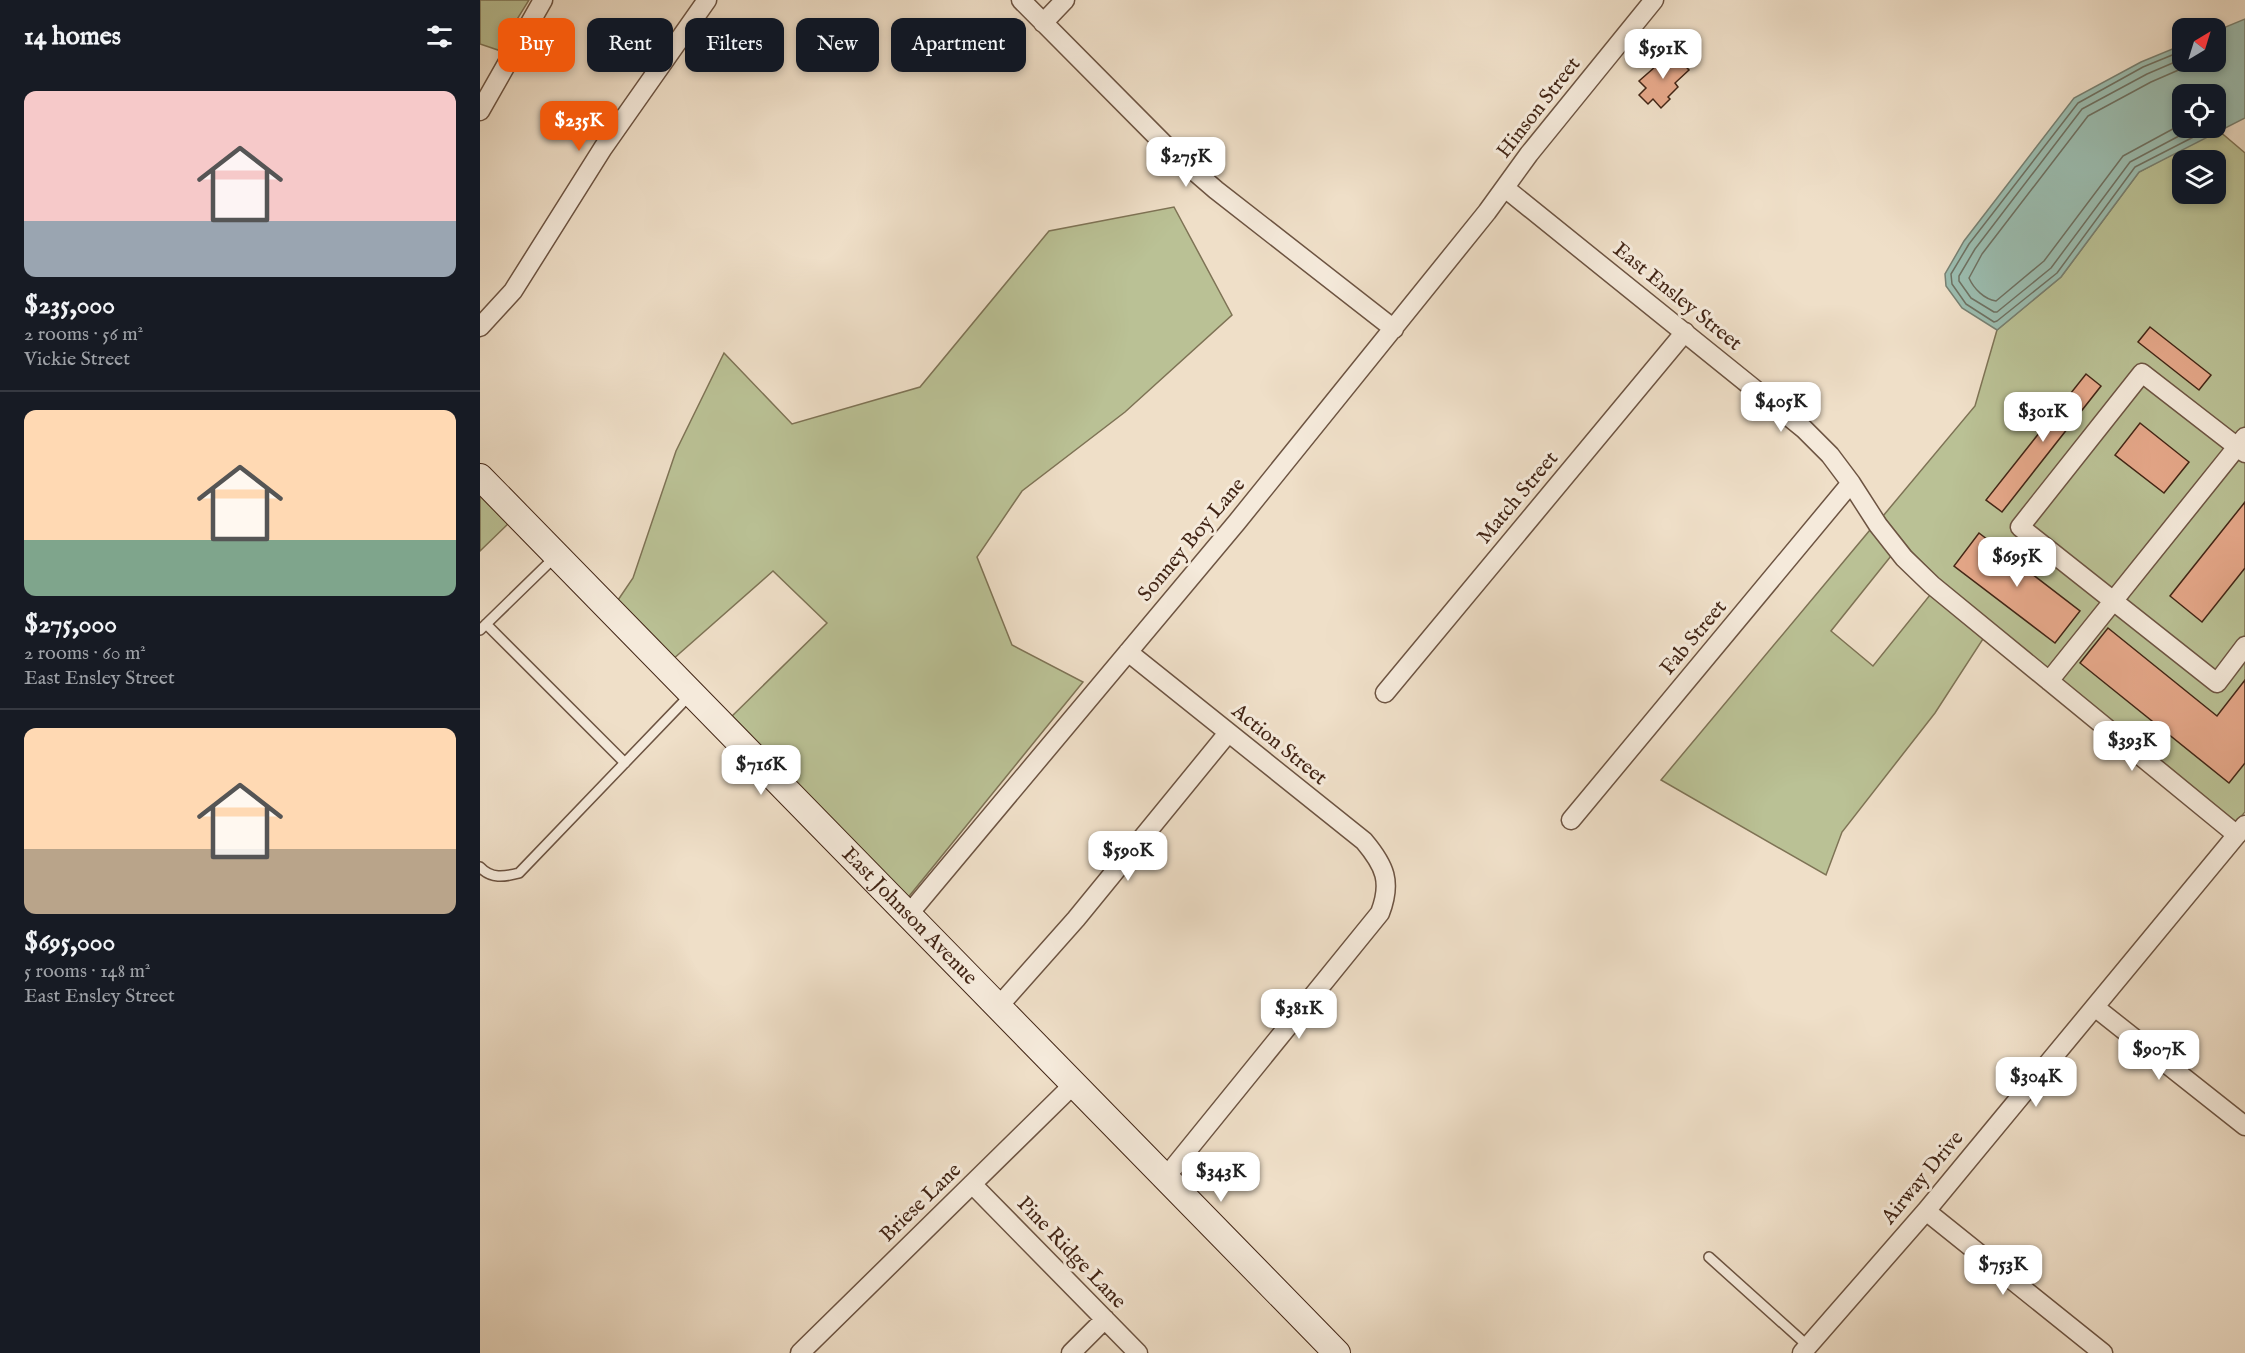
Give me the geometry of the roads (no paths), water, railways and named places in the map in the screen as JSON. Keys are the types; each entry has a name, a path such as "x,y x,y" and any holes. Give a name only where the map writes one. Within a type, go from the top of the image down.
{"main road":[{"name":"East Johnson Avenue","path":"480,477 1337,1353"}],"street":[{"path":"480,111 543,0"},
{"path":"480,327 513,291 603,148 707,0"},
{"path":"1021,0 1172,152 1216,190 1394,329"},
{"path":"1043,23 1065,0"},
{"name":"Hinson Street","path":"1505,188 1529,154 1654,0"},
{"name":"Sonney Boy Lane","path":"908,915 1237,522 1505,188"},
{"name":"East Ensley Street","path":"1505,188 1804,429 1830,455 1878,525 1911,565 1932,585 2049,681 2241,830"},
{"name":"Match Street","path":"1385,693 1685,332"},
{"path":"2049,681 2113,602 2242,446 2142,373 2020,527 2113,602 2217,682 2245,646"},
{"name":"Fab Street","path":"1571,820 1851,483"},
{"name":"Action Street","path":"1128,652 1364,842 1378,859 1386,883 1386,897 1380,913 1165,1178"},
{"path":"998,1007 1076,919 1228,733"},
{"name":"Airway Drive","path":"1805,1350 1926,1211 2241,830"},
{"path":"2096,1008 2245,1126"},
{"name":"Briese Lane","path":"800,1353 1074,1084"},
{"name":"Pine Ridge Lane","path":"972,1184 1138,1353"},
{"path":"1926,1211 2103,1353"},
{"path":"1071,1353 1105,1319"}],"lane":[{"path":"557,555 483,627 625,763"},
{"path":"480,867 485,873 502,877 519,873 691,694"},
{"path":"1709,1257 1805,1350"}],"water":[{"path":"2245,19 2245,118 2226,128 2226,84 2172,84 2172,138 2206,138 2182,150 2172,150 2172,155 2139,172 2061,277 1997,330 1962,308 1946,286 1945,274 1964,241 2074,98 2141,62 2172,49 2172,72 2226,72 2226,27"}]}
